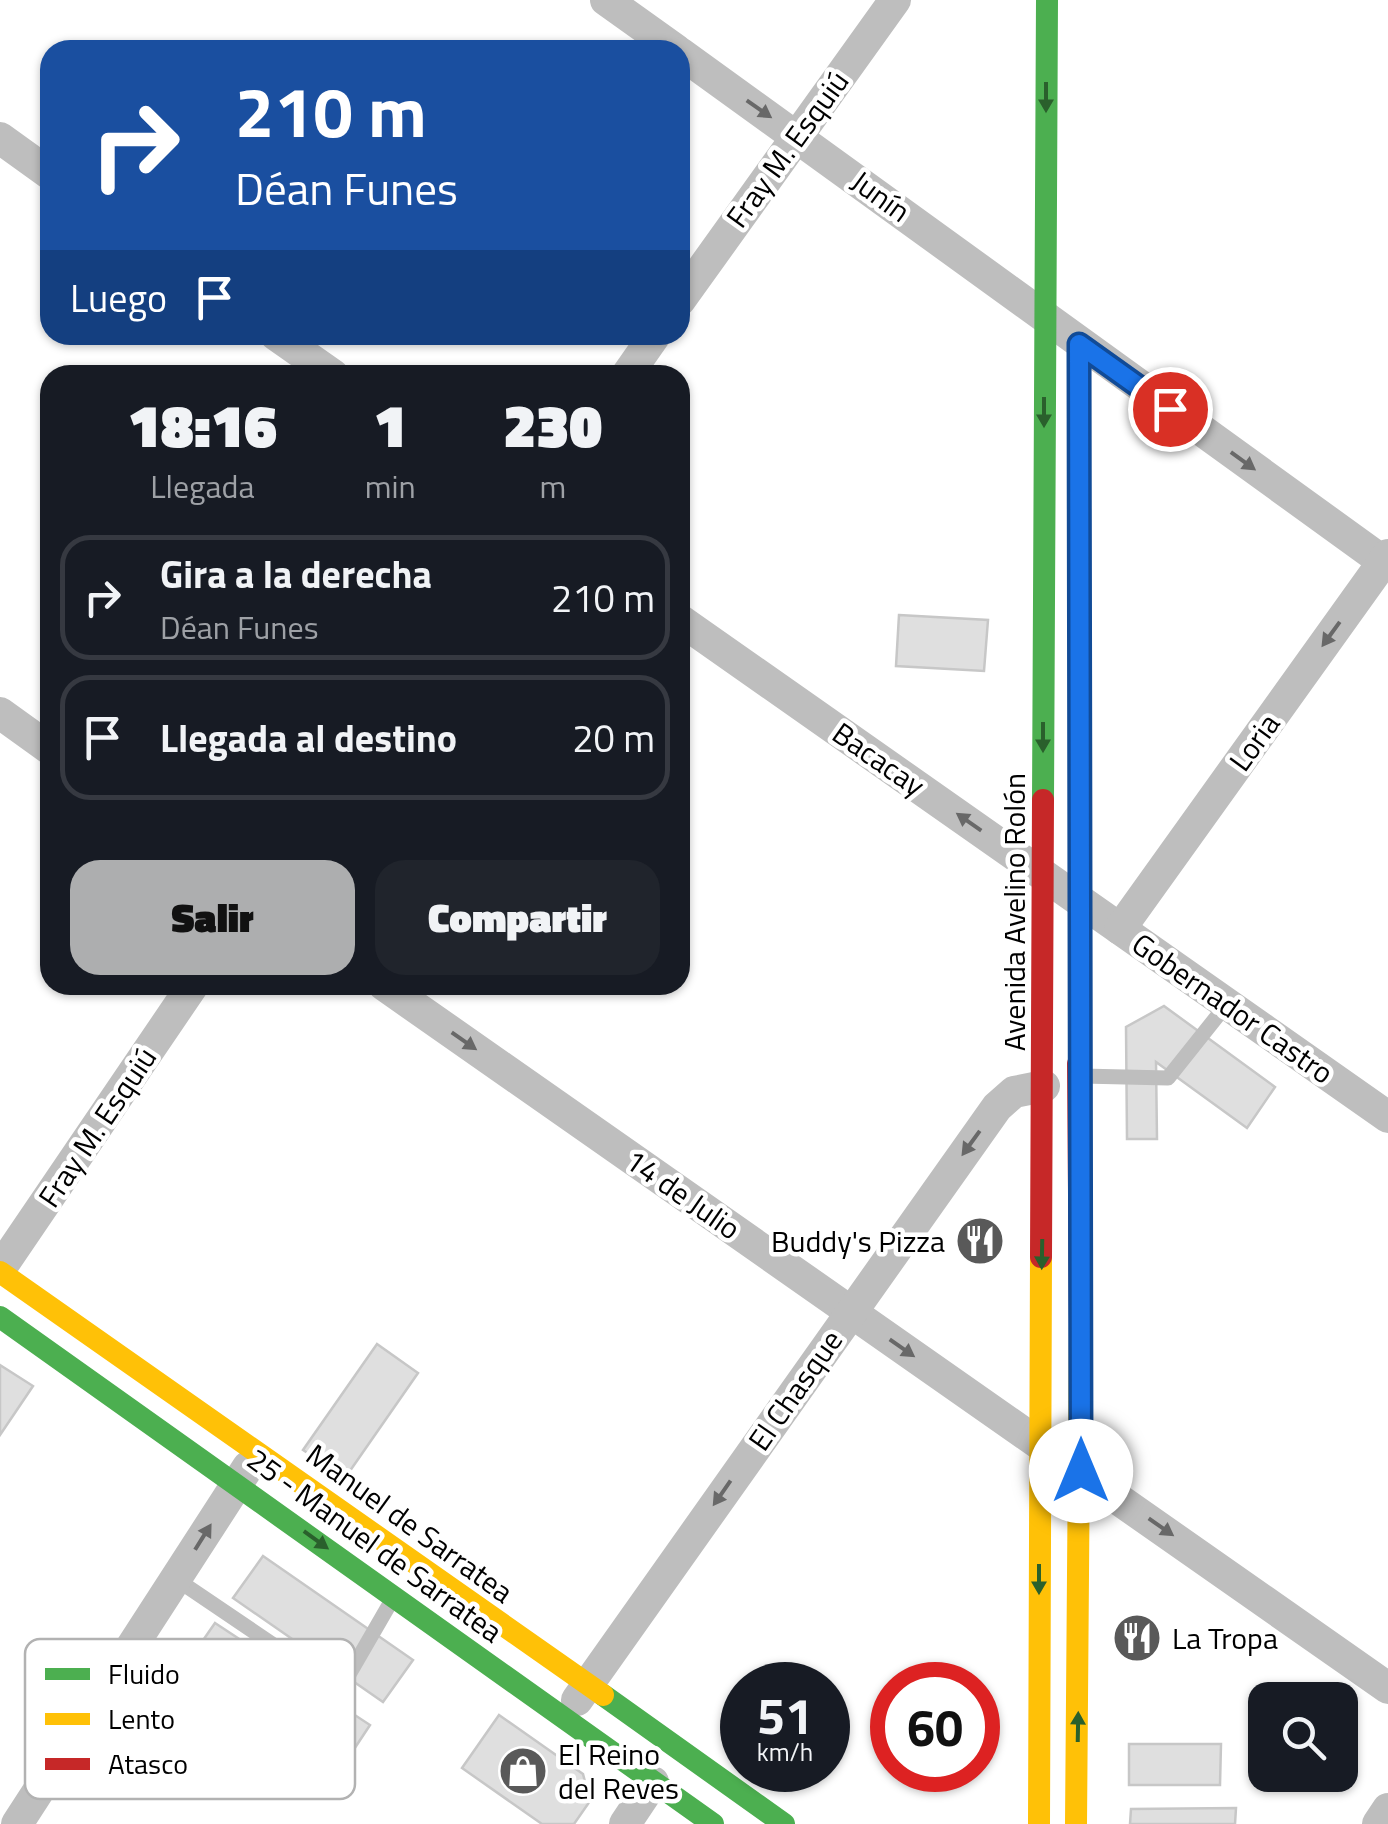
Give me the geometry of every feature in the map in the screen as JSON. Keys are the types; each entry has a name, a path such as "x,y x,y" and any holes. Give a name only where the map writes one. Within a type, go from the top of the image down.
{"main road":[{"name":"Avenida Avelino Rolón","path":"1039,1824 1046,0"},
{"path":"1079,306 1079,360"},
{"path":"1078,887 1078,937"},
{"path":"1076,1824 1081,1471 1078,1036"},
{"name":"Manuel de Sarratea","path":"0,1271 784,1824"},
{"name":"25 - Manuel de Sarratea","path":"0,1317 714,1824"}],"street":[{"name":"Junín","path":"606,0 662,40"},
{"name":"Fray M. Esquiú","path":"690,286 895,0"},
{"name":"Junín","path":"690,60 1044,314 1079,360 1386,560"},
{"path":"0,138 40,167"},
{"path":"290,345 318,365"},
{"name":"Loria","path":"1120,929 1386,560"},
{"name":"Bacacay","path":"690,627 1043,874 1078,887"},
{"path":"0,713 40,741"},
{"name":"Gobernador Castro","path":"1078,887 1120,929 1388,1117"},
{"name":"Fray M. Esquiú","path":"0,1271 186,995"},
{"name":"14 de Julio","path":"398,995 1388,1688"},
{"name":"El Chasque","path":"564,1718 997,1107 1014,1092 1044,1086"},
{"path":"137,1639 258,1450"},
{"path":"625,1824 653,1782"},
{"path":"17,1824 33,1799"},
{"path":"1378,1824 1388,1809"}],"lane":[{"path":"1078,1076 1168,1078 1227,1004"},
{"path":"176,1579 265,1639"},
{"path":"355,1664 394,1596"}],"building":[{"path":"899,615 988,620 984,671 896,666"},
{"path":"1164,1006 1275,1087 1247,1128 1156,1062 1157,1139 1127,1139 1126,1027"},
{"path":"377,1344 418,1373 345,1478 303,1450"},
{"path":"0,1365 33,1386 0,1435"},
{"path":"263,1556 413,1660 383,1702 355,1683 355,1639 292,1639 233,1598"},
{"path":"215,1623 239,1639 204,1639"},
{"path":"355,1715 370,1725 355,1748"},
{"name":"El Reino del Reves","path":"499,1715 583,1774 590,1801 574,1824 542,1824 462,1768"},
{"path":"1129,1744 1221,1744 1220,1785 1129,1785"},
{"path":"1236,1808 1235,1824 1130,1824 1131,1809"}],"traffic: fast":[{"path":"1043,800 1047,0"},
{"path":"0,1317 713,1824"},
{"path":"603,1695 784,1824"}],"traffic: slow":[{"path":"1039,1824 1041,1257"},
{"path":"0,1272 603,1695"},
{"path":"1076,1824 1080,1324"}],"traffic: jam":[{"path":"1041,1257 1043,800"},
{"path":"1078,1064 1080,1324"}],"place":[{"name":"Buddy's Pizza","path":"980,1241"},
{"name":"La Tropa","path":"1137,1638"},
{"name":"El Reino del Reves","path":"523,1771"}],"route":[{"path":"1081,1471 1079,344 1170,409"}]}
